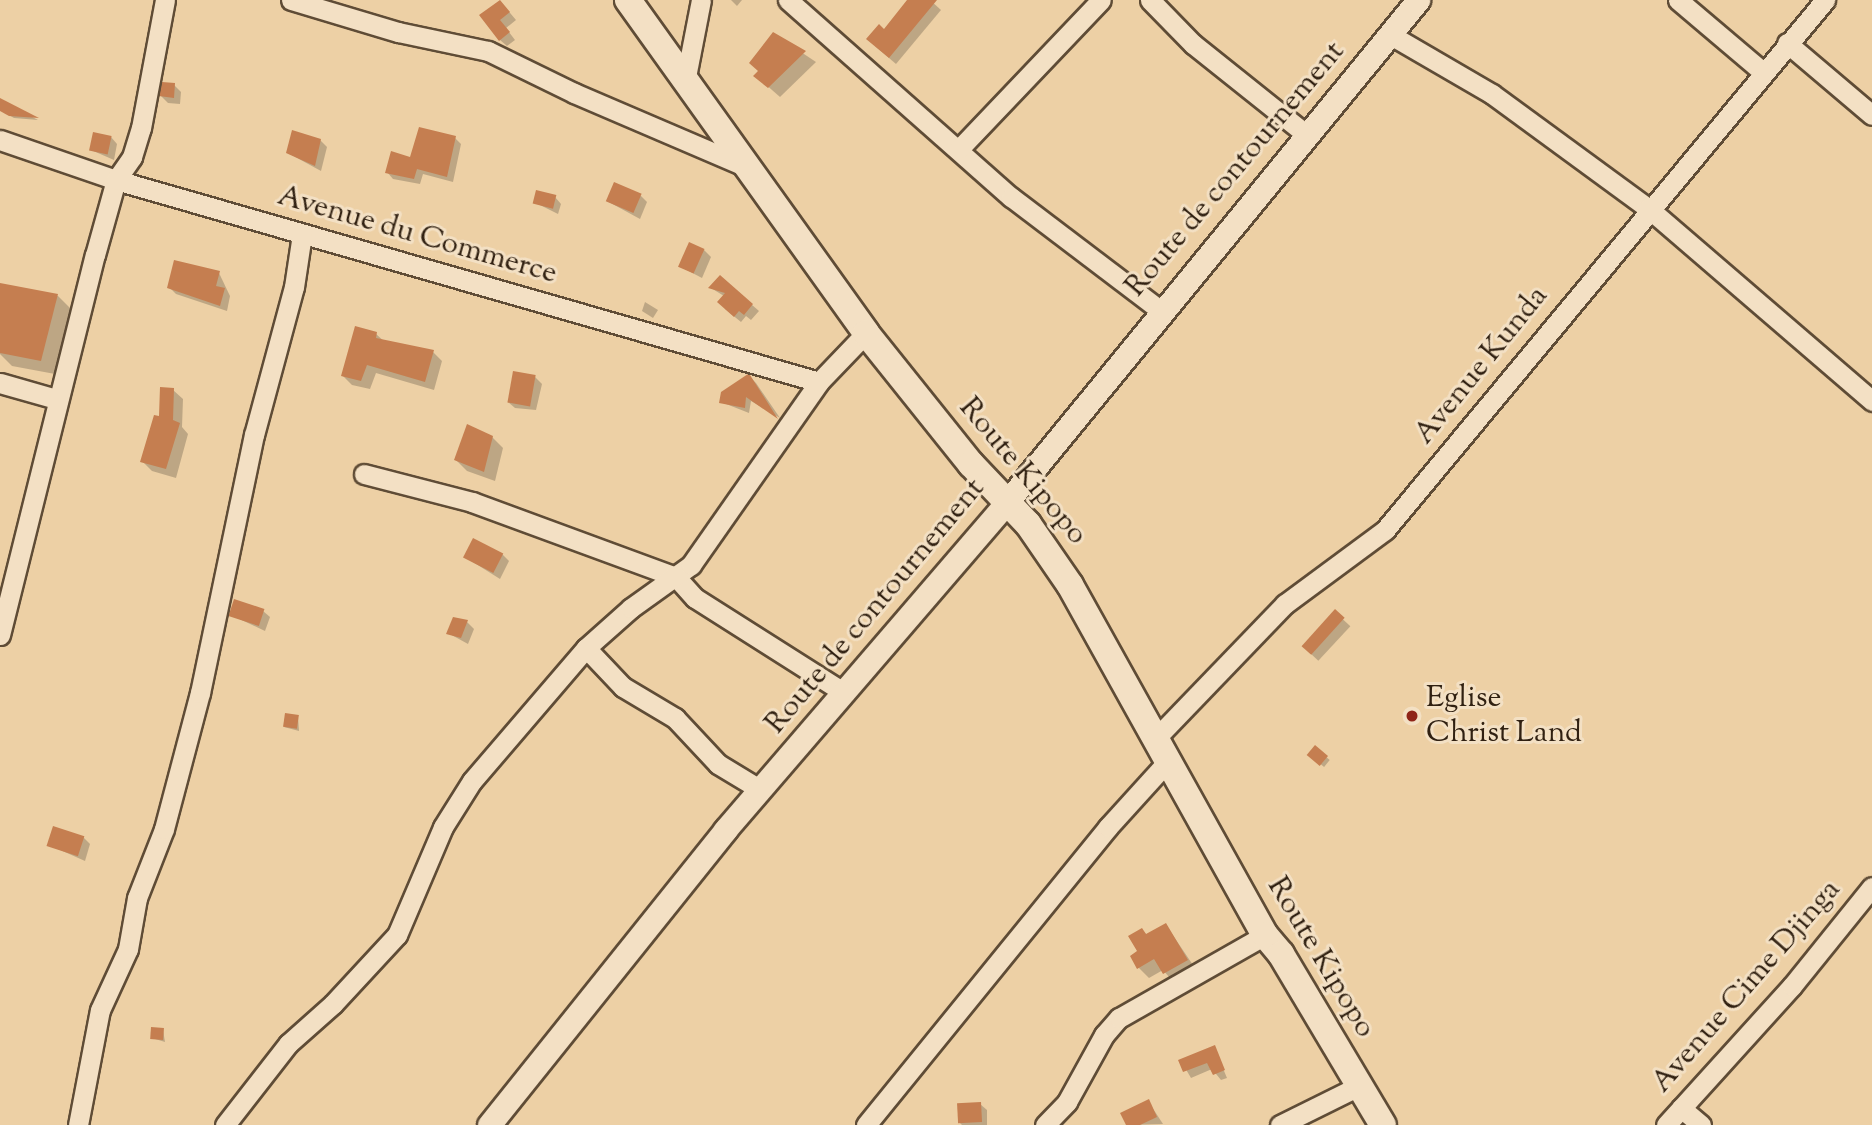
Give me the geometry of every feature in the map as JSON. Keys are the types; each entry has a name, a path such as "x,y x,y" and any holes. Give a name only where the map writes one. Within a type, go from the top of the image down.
{"main road":[{"name":"Route Kipopo","path":"628,0 686,77 866,333 955,445 1007,502 1070,585 1265,935 1281,954 1383,1125"}],"street":[{"path":"0,635 3,610 56,399 116,180 132,157 141,128 165,0"},
{"path":"291,0 398,32 488,51 574,93 748,167"},
{"path":"686,77 701,0"},
{"path":"788,0 960,148 1011,197 1160,310"},
{"path":"960,148 1101,0"},
{"path":"1150,0 1194,44 1307,135"},
{"name":"Route de contournement","path":"489,1125 761,790 1007,502 1160,310 1418,0"},
{"path":"1678,0 1763,72"},
{"name":"Avenue Kunda","path":"866,1125 1108,827 1161,751 1285,604 1385,530 1648,208 1825,0"},
{"path":"1389,34 1492,94 1648,208 1872,401"},
{"path":"1787,43 1872,115"},
{"name":"Avenue du Commerce","path":"0,141 116,180 820,382"},
{"path":"78,1125 100,1010 128,949 138,898 164,829 200,693 254,435 294,287 302,234"},
{"path":"225,1125 288,1044 388,946 404,924 460,796 586,648 626,612 676,577 697,558 820,382 866,333"},
{"path":"0,383 56,399"},
{"path":"363,474 472,502 676,577 695,598 843,692"},
{"path":"586,648 623,687 675,718 718,764 761,790"},
{"name":"Avenue Cime Djinga","path":"1666,1125 1792,986 1872,887"},
{"path":"1045,1125 1067,1102 1104,1035 1119,1018 1265,935"},
{"path":"1280,1125 1359,1086"},
{"path":"1681,1108 1701,1125"}],"building":[{"path":"500,0 510,12 500,20 510,32 499,41 479,15"},
{"path":"907,0 937,0 889,58 866,39 879,24 884,29"},
{"path":"773,32 806,51 768,88 753,76 758,71 749,63"},
{"path":"162,82 175,83 174,98 159,96"},
{"path":"0,98 39,118 9,116 0,111"},
{"path":"419,127 456,136 447,177 417,169 414,179 385,173 391,151 410,157"},
{"path":"292,130 321,139 315,166 286,153"},
{"path":"93,132 112,136 108,155 89,151"},
{"path":"614,182 642,194 633,213 606,201"},
{"path":"536,190 556,195 553,209 533,204"},
{"path":"689,242 705,249 694,274 678,267"},
{"path":"174,260 220,271 216,286 225,288 220,306 167,288"},
{"path":"720,275 753,304 744,315 739,311 734,317 717,302 725,293 708,288"},
{"path":"0,283 58,294 41,361 0,353"},
{"path":"355,326 377,332 376,338 434,350 425,382 367,365 361,381 341,376"},
{"path":"513,371 536,375 530,407 507,403"},
{"path":"748,374 778,419 746,397 745,408 719,403 721,392"},
{"path":"160,387 174,388 173,420 180,423 166,469 140,462 154,415 159,416"},
{"path":"467,424 493,436 484,472 454,460"},
{"path":"473,538 503,553 493,573 463,558"},
{"path":"234,599 264,609 259,626 228,616"},
{"path":"1335,609 1345,618 1311,655 1302,646"},
{"path":"453,617 468,620 461,638 446,634"},
{"path":"285,713 299,715 297,729 283,727"},
{"path":"1315,745 1328,756 1320,766 1307,755"},
{"path":"53,826 84,836 78,856 47,846"},
{"path":"1166,923 1188,960 1163,974 1154,959 1137,969 1130,956 1137,951 1128,936 1142,928 1146,934"},
{"path":"151,1027 164,1028 163,1040 150,1039"},
{"path":"1215,1045 1225,1070 1213,1075 1207,1063 1183,1072 1178,1060"},
{"path":"1149,1099 1157,1117 1140,1125 1126,1125 1120,1113"},
{"path":"981,1102 982,1122 958,1123 957,1103"}],"place":[{"name":"Eglise Christ Land","path":"1412,716"}]}
